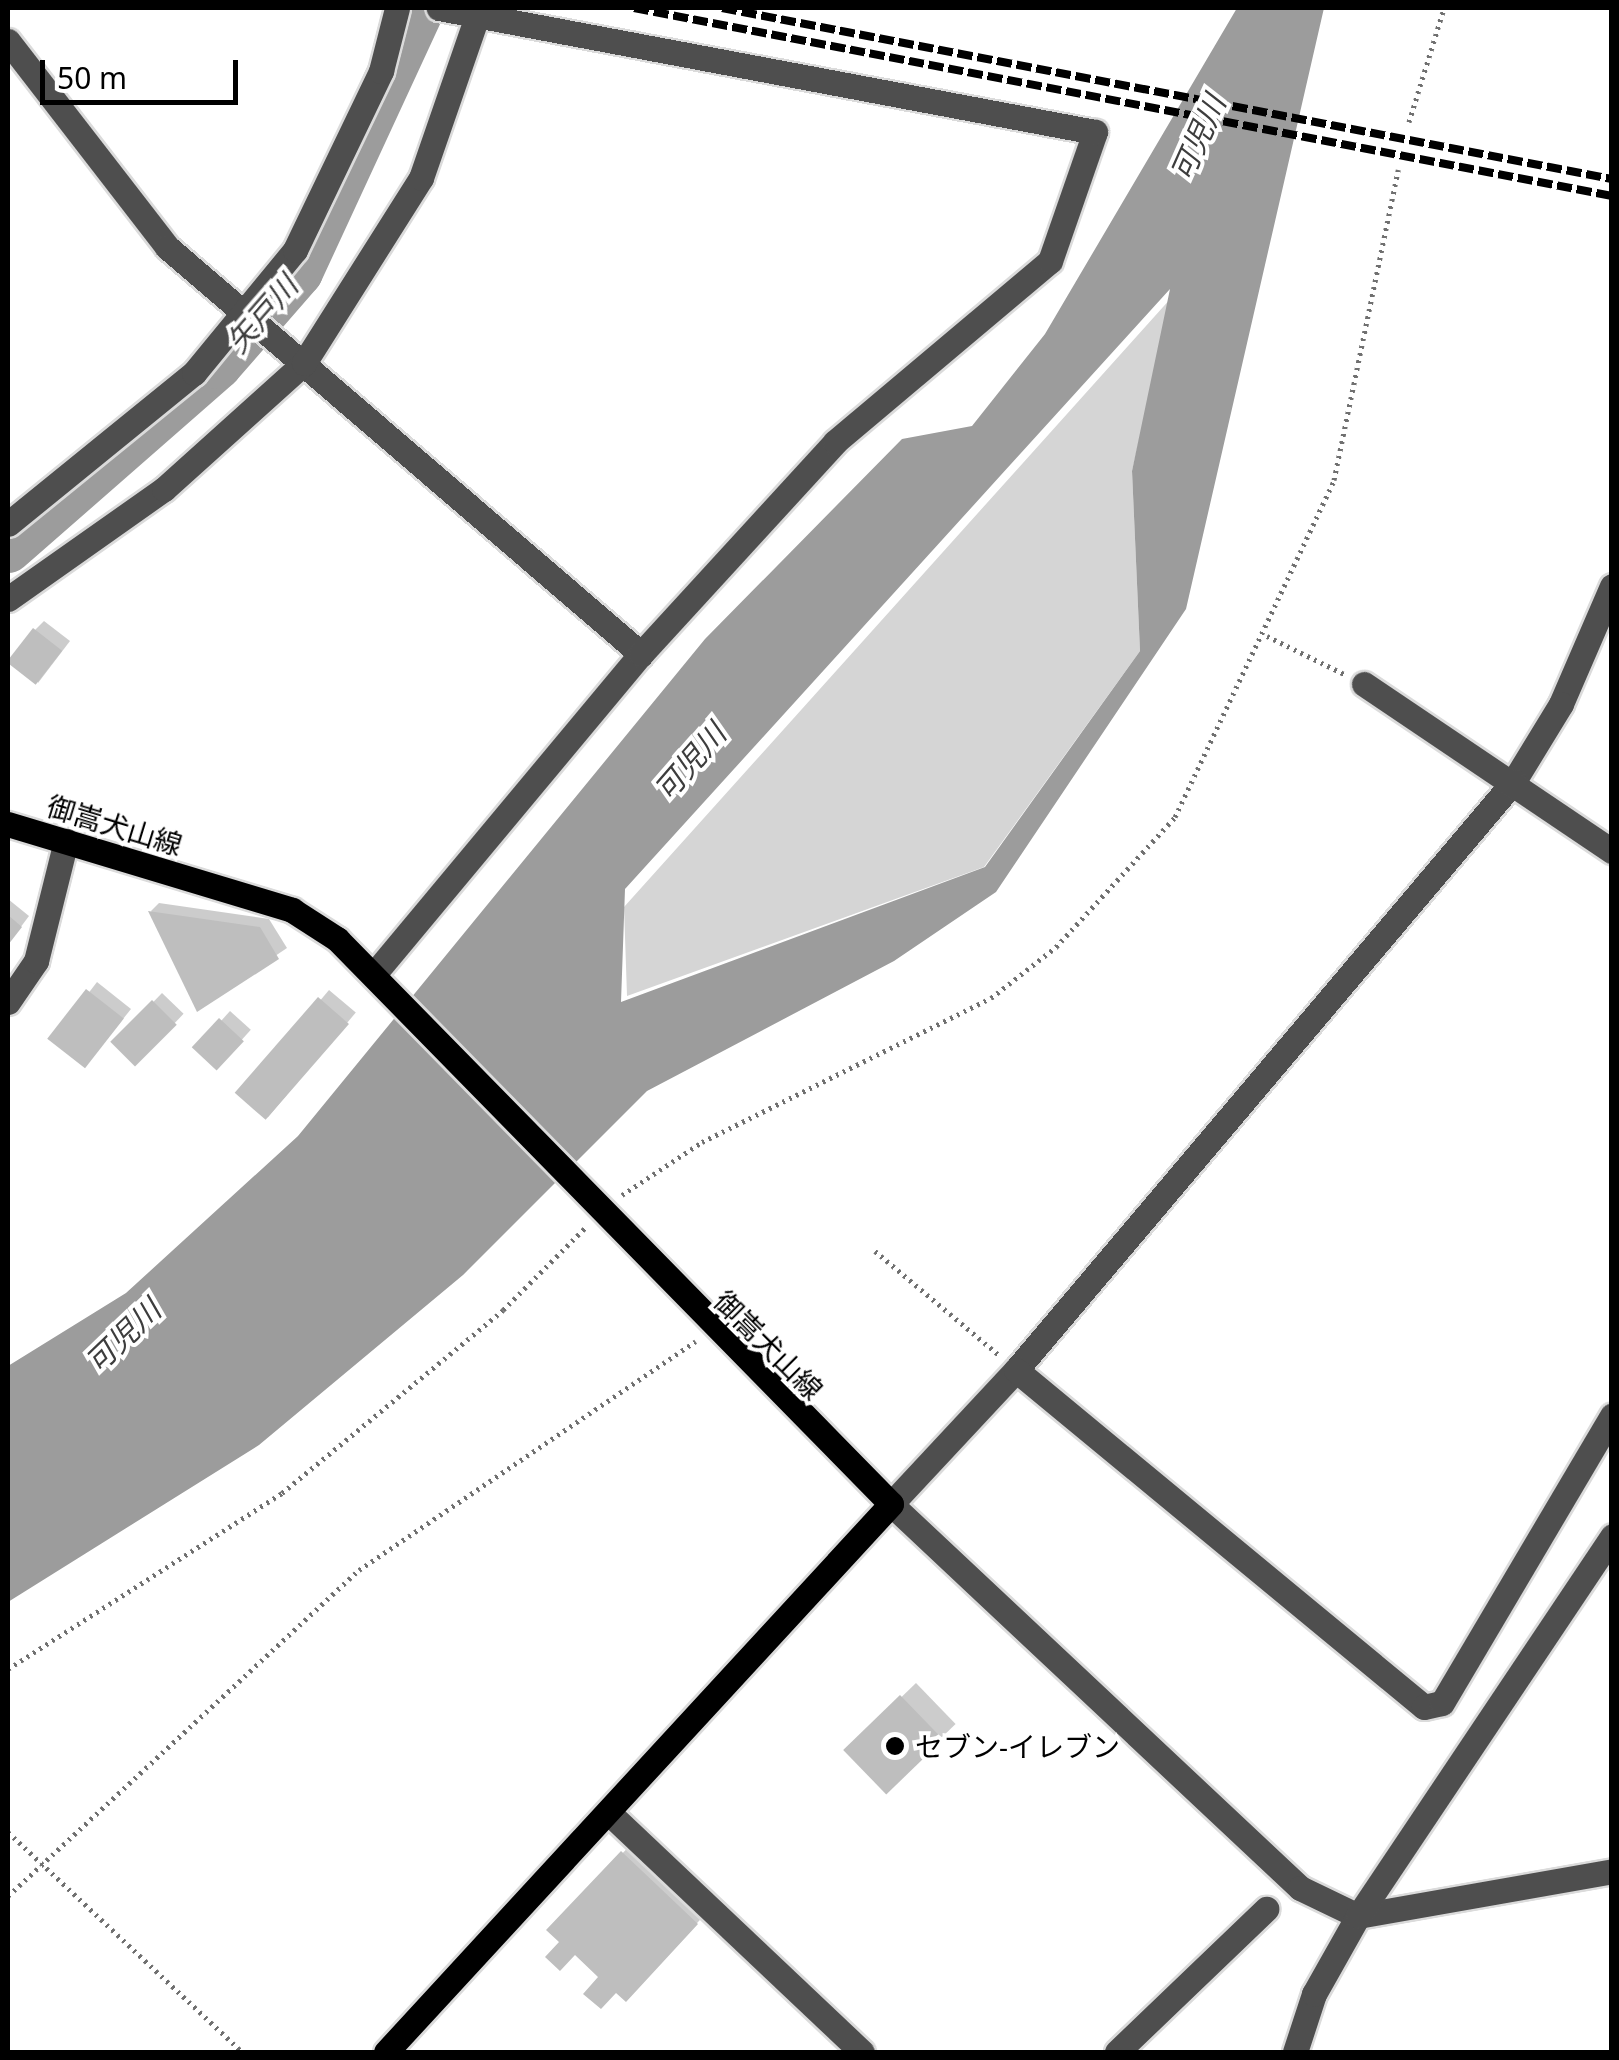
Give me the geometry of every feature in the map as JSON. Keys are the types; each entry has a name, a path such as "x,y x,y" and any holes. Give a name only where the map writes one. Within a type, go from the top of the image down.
{"main road":[{"name":"御嵩犬山線","path":"8,824 292,910 381,979 712,1331 890,1504"},
{"path":"386,2052 890,1504"}],"street":[{"path":"8,524 141,424 243,314 295,250 328,190 381,71 397,8"},
{"path":"381,979 641,654 835,442 1050,261 1094,132 439,8"},
{"path":"8,599 164,489 299,359 421,178 476,16"},
{"path":"8,42 142,222 243,314 641,654"},
{"path":"1612,586 1561,704 1514,782 1016,1370 890,1504 1300,1888 1358,1916 1612,1871"},
{"path":"1364,684 1612,851"},
{"path":"8,1002 36,961 66,841"},
{"path":"1016,1370 1424,1706 1442,1703 1612,1415"},
{"path":"1295,2052 1358,1916 1612,1536"},
{"path":"609,1812 862,2052"},
{"path":"1117,2052 1266,1909"}],"path":[{"path":"1409,122 1444,8"},
{"path":"8,1669 282,1493 502,1310 602,1211 702,1142 991,998 1056,947 1175,817 1266,636 1334,480 1398,170"},
{"path":"1266,636 1364,684"},
{"path":"875,1251 1016,1370"},
{"path":"8,1896 38,1863 359,1570 712,1331"},
{"path":"8,1832 242,2052"}],"shaded area":[{"path":"1172,297 1132,471 1140,651 984,867 627,996 624,907"}],"water":[{"name":"可児川","path":"1237,8 1324,8 1186,609 996,892 894,961 647,1091 463,1275 259,1445 8,1602 8,1366 126,1293 298,1136 705,639 902,439 972,426 1045,334","holes":["1170,289 1132,471 1140,651 985,867 621,1002 625,889"]}],"building":[{"path":"33,628 62,651 36,685 8,663"},
{"path":"148,911 260,927 279,959 197,1012"},
{"path":"8,915 22,927 8,945"},
{"path":"86,989 124,1019 85,1068 47,1039"},
{"path":"318,997 349,1024 266,1120 235,1093"},
{"path":"152,1000 177,1025 135,1066 110,1042"},
{"path":"219,1018 244,1041 217,1070 192,1047"},
{"name":"セブン-イレブン","path":"900,1695 943,1740 886,1794 843,1750"},
{"path":"621,1851 698,1924 626,2002 616,1993 601,2009 583,1994 598,1977 575,1955 560,1971 545,1957 559,1942 546,1930"}],"waterway":[{"name":"矢戸川","path":"8,549 218,365 299,272 421,8"}],"railway":[{"path":"634,8 1612,196"},
{"path":"722,8 1612,179"}],"place":[{"name":"セブン-イレブン","path":"895,1746"}]}
